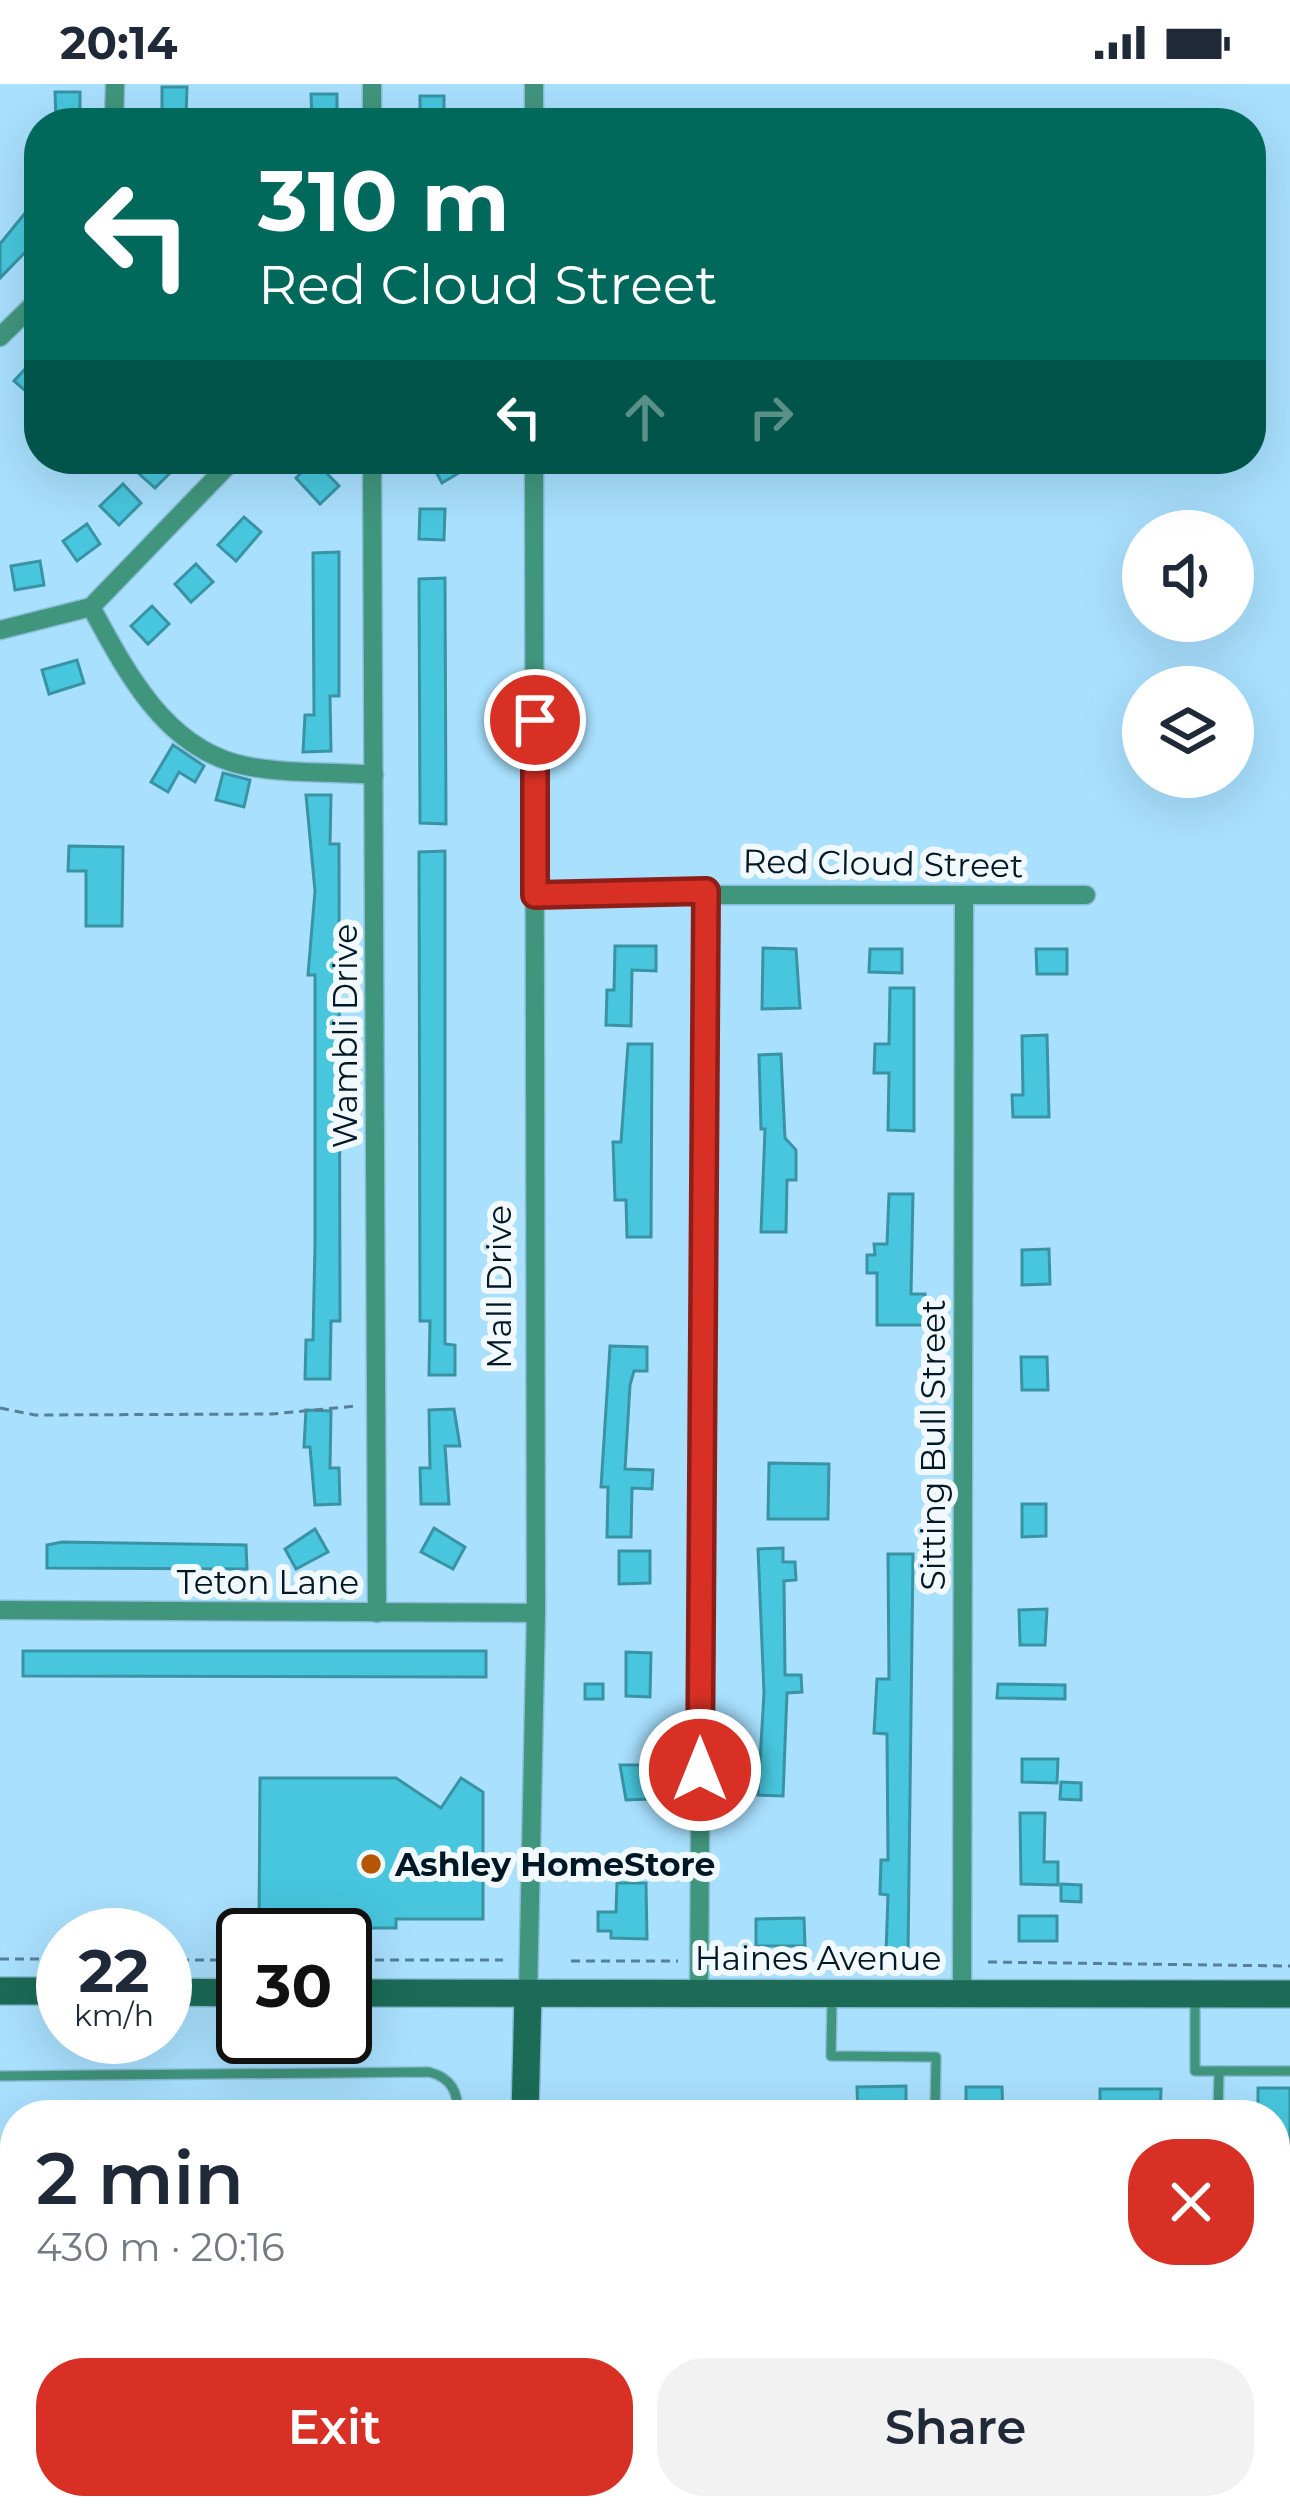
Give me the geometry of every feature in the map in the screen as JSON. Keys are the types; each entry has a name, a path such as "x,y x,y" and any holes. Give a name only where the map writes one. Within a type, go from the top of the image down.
{"main road":[{"path":"0,1991 36,1991"},
{"name":"Haines Avenue","path":"372,1993 1290,1994"},
{"name":"Mall Drive","path":"525,2100 528,1994"}],"street":[{"path":"0,337 24,314"},
{"path":"0,631 92,607 220,474"},
{"name":"Wambli Drive","path":"372,474 377,1612"},
{"name":"Mall Drive","path":"528,1994 536,1613 534,474"},
{"path":"92,607 134,684 180,734 233,763 374,776"},
{"path":"699,1994 706,891"},
{"name":"Red Cloud Street","path":"535,895 706,891 1086,896"},
{"name":"Sitting Bull Street","path":"962,1995 964,896"},
{"name":"Teton Lane","path":"0,1610 536,1613"}],"lane":[{"path":"832,1994 831,2056 936,2057 935,2100"},
{"path":"1195,1994 1195,2071 1290,2071"},
{"path":"1218,2100 1219,2071"},
{"path":"0,2076 429,2072 443,2075 454,2088 456,2100"}],"path":[{"path":"0,1408 35,1415 272,1414 308,1406 376,1406"},
{"path":"0,1959 36,1959"},
{"path":"372,1960 503,1960"},
{"path":"572,1961 681,1961"},
{"path":"724,1961 942,1962"},
{"path":"988,1962 1290,1966"}],"building":[{"path":"162,87 187,87 186,108 162,108"},
{"path":"55,92 80,92 80,108 56,108"},
{"path":"311,94 337,94 337,108 311,108"},
{"path":"420,96 444,96 444,108 420,108"},
{"path":"24,214 24,253 0,278 0,244"},
{"path":"24,370 24,390 14,381"},
{"path":"139,474 169,474 155,488"},
{"path":"327,474 339,486 320,504 296,478"},
{"path":"123,484 141,503 119,525 100,506"},
{"path":"420,509 445,509 444,540 419,539"},
{"path":"244,517 261,532 236,561 218,545"},
{"path":"87,524 100,544 77,561 63,541"},
{"path":"339,552 339,696 330,696 331,751 303,752 305,715 314,715 313,553"},
{"path":"40,561 44,585 15,590 11,566"},
{"path":"196,564 213,582 191,602 175,584"},
{"path":"445,578 446,824 420,823 419,579"},
{"path":"152,606 169,624 148,644 131,626"},
{"path":"77,660 84,683 49,694 42,670"},
{"path":"173,745 204,766 195,782 179,772 168,792 151,782"},
{"path":"223,773 250,780 244,807 216,800"},
{"path":"306,795 331,795 330,844 339,844 340,1321 331,1321 330,1379 305,1379 306,1340 313,1340 315,1244 315,975 308,975 315,891"},
{"path":"69,846 123,847 122,926 86,926 86,871 68,871"},
{"path":"445,851 445,1344 455,1345 455,1375 429,1375 430,1321 420,1321 419,852"},
{"path":"615,946 656,946 656,971 632,970 631,1026 606,1025 607,990 614,990"},
{"path":"763,948 796,949 800,1008 762,1009"},
{"path":"870,949 902,949 902,973 869,972"},
{"path":"1036,949 1067,949 1067,974 1037,974"},
{"path":"890,988 914,988 914,1131 888,1130 889,1073 874,1073 875,1044 889,1044"},
{"path":"1047,1035 1049,1117 1013,1117 1012,1095 1023,1095 1022,1036"},
{"path":"628,1044 652,1044 651,1237 627,1237 626,1200 615,1200 613,1142 621,1142"},
{"path":"781,1054 785,1138 796,1150 796,1180 787,1180 786,1232 761,1232 765,1129 761,1129 759,1055"},
{"path":"889,1194 913,1194 911,1294 925,1294 925,1325 877,1325 877,1273 867,1273 867,1255 875,1255 874,1244 887,1244"},
{"path":"1049,1249 1050,1284 1022,1285 1022,1250"},
{"path":"610,1346 647,1347 647,1371 634,1371 630,1385 625,1469 653,1470 652,1489 632,1488 631,1537 607,1537 608,1487 601,1487"},
{"path":"1021,1357 1047,1357 1048,1390 1022,1390"},
{"path":"454,1409 460,1446 445,1446 449,1504 421,1504 420,1468 430,1468 429,1410"},
{"path":"306,1410 331,1411 330,1468 339,1468 340,1504 315,1505 310,1447 304,1447"},
{"path":"769,1463 829,1464 828,1519 768,1519"},
{"path":"1022,1504 1046,1504 1046,1536 1022,1537"},
{"path":"434,1528 465,1547 453,1569 421,1552"},
{"path":"315,1529 328,1552 296,1569 285,1549"},
{"path":"47,1545 246,1545 247,1569 47,1568"},
{"path":"783,1548 783,1562 795,1562 796,1580 784,1581 785,1675 801,1675 802,1692 787,1693 783,1796 758,1795 764,1693 758,1549"},
{"path":"619,1551 650,1551 650,1583 619,1584"},
{"path":"888,1554 913,1554 908,1954 886,1953 888,1895 880,1894 881,1860 888,1860 887,1734 874,1733 877,1679 889,1679"},
{"path":"1047,1609 1045,1645 1020,1645 1019,1610"},
{"path":"23,1651 486,1651 486,1677 23,1676"},
{"path":"626,1652 651,1653 650,1697 626,1696"},
{"path":"585,1684 603,1684 603,1699 585,1699"},
{"path":"998,1684 1065,1685 1065,1699 997,1698"},
{"path":"1022,1759 1058,1759 1057,1783 1022,1782"},
{"path":"620,1765 651,1765 651,1799 626,1800"},
{"name":"Ashley HomeStore","path":"260,1778 396,1778 441,1808 461,1778 483,1792 483,1919 396,1919 396,1928 372,1928 372,1908 259,1908"},
{"path":"1061,1782 1081,1783 1081,1800 1060,1799"},
{"path":"1020,1813 1045,1813 1044,1862 1058,1862 1058,1885 1021,1884"},
{"path":"617,1883 646,1883 647,1939 611,1938 611,1931 598,1931 598,1912 616,1912"},
{"path":"1061,1884 1081,1885 1081,1902 1061,1901"},
{"path":"1019,1916 1057,1916 1057,1941 1019,1941"},
{"path":"804,1918 805,1946 756,1946 756,1919"},
{"path":"906,2086 906,2100 857,2100 857,2087"},
{"path":"966,2087 1002,2087 1002,2100 966,2100"},
{"path":"1258,2088 1290,2088 1290,2100 1258,2100"},
{"path":"1100,2089 1161,2089 1161,2100 1100,2100"}],"place":[{"name":"Ashley HomeStore","path":"371,1864"}],"route":[{"path":"535,720 535,895 706,891 700,1770"}]}
